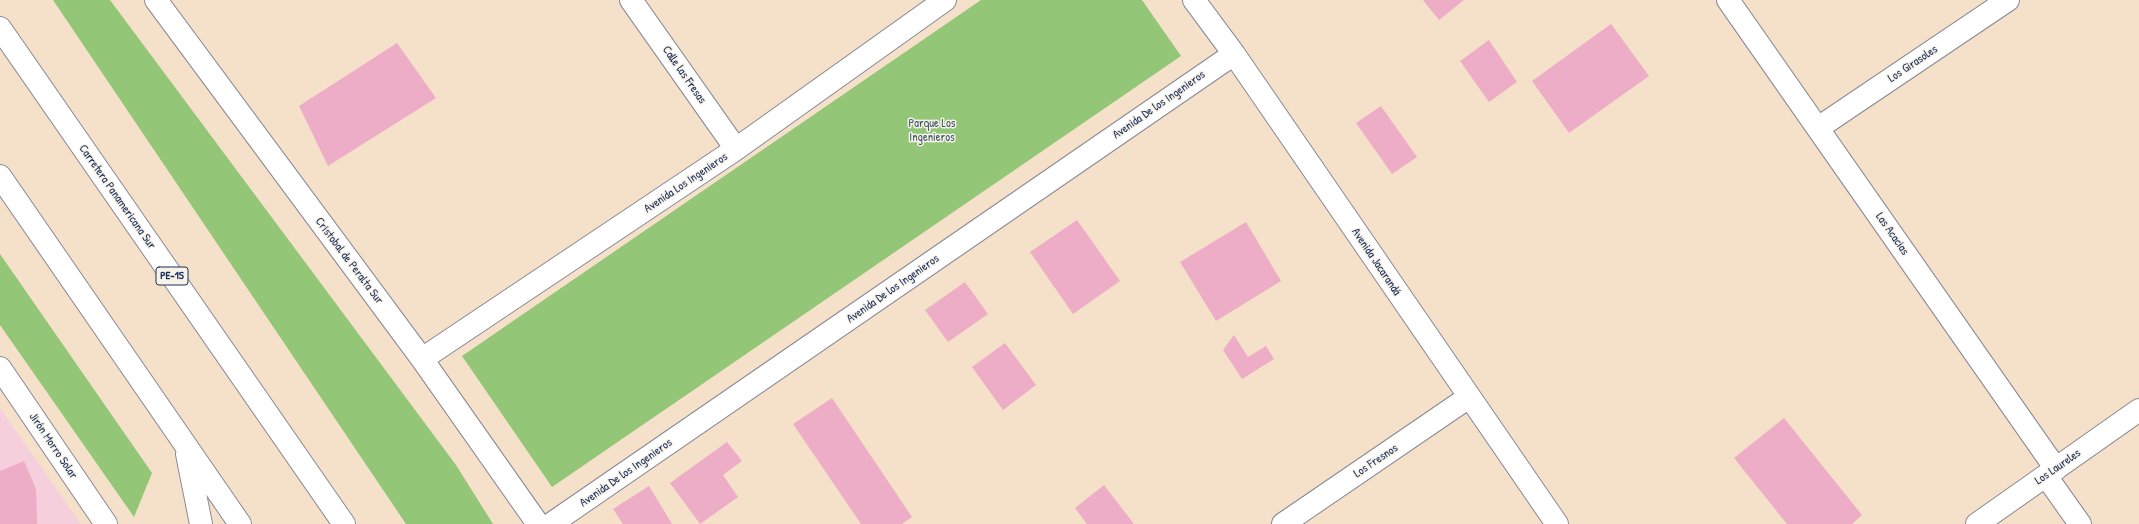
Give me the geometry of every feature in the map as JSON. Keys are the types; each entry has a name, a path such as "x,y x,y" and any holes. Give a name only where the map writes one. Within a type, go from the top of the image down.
{"main road":[{"name":"Cristobal de Peralta Sur","path":"156,0 422,359 538,524"},
{"name":"Calle las Fresas","path":"631,0 736,149"},
{"name":"Avenida Los Ingenieros","path":"422,359 736,149 945,0"},
{"name":"Avenida Jacarandá","path":"1194,0 1234,54 1557,524"},
{"name":"Las Acacias","path":"1728,0 1818,128 2051,472 2080,524"},
{"name":"Los Girasoles","path":"1818,128 2008,0"},
{"name":"Carretera Panamericana Sur","path":"0,28 344,524"},
{"name":"Avenida De los Ingenieros","path":"551,524 1234,54"},
{"path":"0,176 240,524"},
{"name":"Jirón Morro Solar","path":"0,368 106,524"},
{"name":"Los Fresnos","path":"1283,524 1469,397"},
{"name":"Los Laureles","path":"1977,524 2139,410"},
{"path":"185,445 201,524"}],"shaded area":[{"path":"0,408 81,524 0,524"}],"green space":[{"path":"53,0 110,0 456,465 493,524 406,524"},
{"name":"Parque Los Ingenieros","path":"981,0 1142,0 1181,56 552,487 462,356"},
{"path":"0,254 152,473 134,517 0,325"}],"building":[{"path":"1423,0 1464,0 1439,20"},
{"path":"1611,24 1649,76 1569,133 1532,81"},
{"path":"1489,40 1517,82 1489,102 1460,61"},
{"path":"397,43 436,98 328,166 299,106"},
{"path":"1381,106 1417,157 1392,174 1356,123"},
{"path":"1077,220 1120,281 1073,314 1030,252"},
{"path":"1246,222 1281,281 1216,321 1180,262"},
{"path":"965,282 988,314 948,342 925,310"},
{"path":"1234,335 1248,357 1266,346 1274,359 1242,379 1223,350"},
{"path":"1005,343 1036,385 1003,410 972,367"},
{"path":"832,398 912,517 902,524 861,524 793,424"},
{"path":"1784,418 1862,515 1852,524 1787,524 1734,458"},
{"path":"727,442 742,461 723,475 738,497 700,524 670,483"},
{"path":"24,461 36,489 37,524 0,524 0,471"},
{"path":"1104,485 1134,524 1087,524 1075,508"},
{"path":"649,486 672,524 623,524 613,509"}]}
